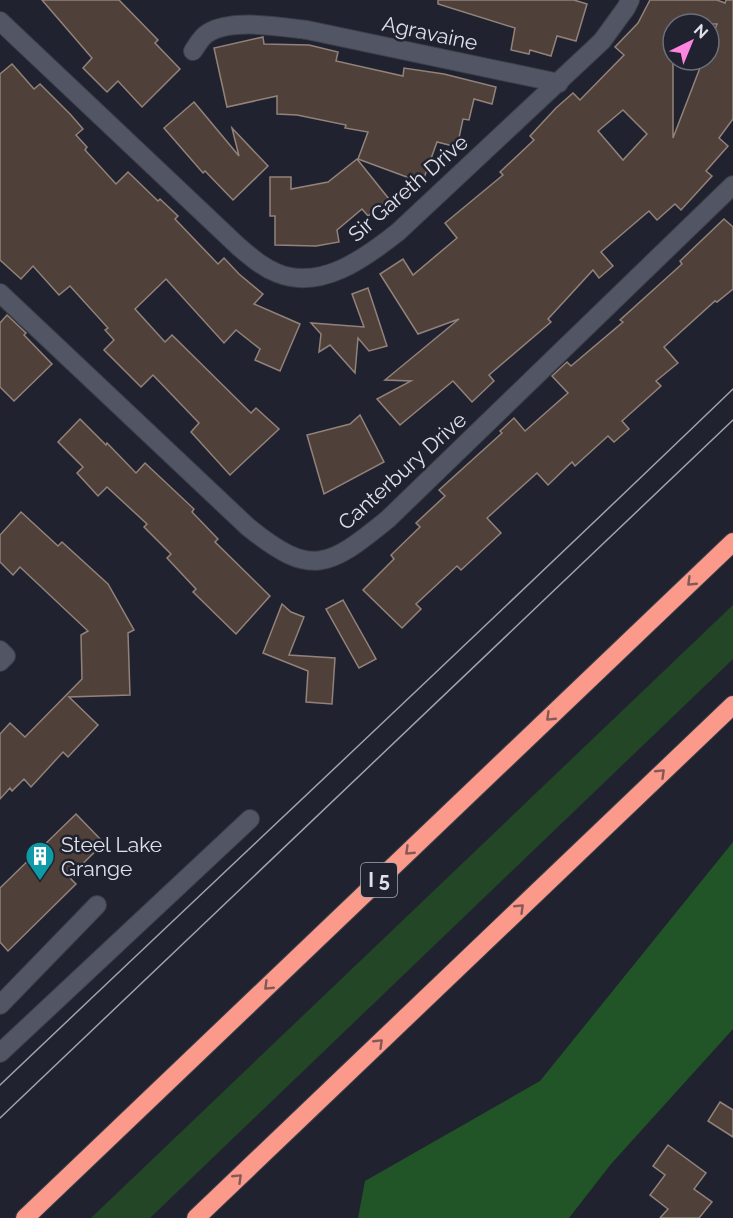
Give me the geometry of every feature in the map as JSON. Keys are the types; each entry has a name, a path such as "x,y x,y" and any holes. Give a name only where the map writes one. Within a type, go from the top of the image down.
{"highway":[{"name":"I 5","path":"25,1218 733,542"},
{"path":"196,1218 733,705"}],"street":[{"name":"Sir Gareth Drive","path":"0,21 228,237 268,269 293,278 336,272 379,247 398,232 602,41 630,0"},
{"name":"Agravaine","path":"194,51 206,34 218,29 249,25 277,27 308,30 559,83"},
{"name":"Canterbury Drive","path":"0,294 248,526 288,555 304,561 318,562 349,550 388,519 733,185"},
{"path":"0,1053 250,819"},
{"path":"0,1005 97,904"}],"green space":[{"path":"733,605 733,659 150,1218 91,1218"},
{"path":"733,842 733,1029 611,1164 569,1218 358,1218 365,1181 540,1081"}],"building":[{"path":"42,0 119,0 158,40 155,43 180,69 142,107 118,81 107,92 83,68 92,58"},
{"path":"438,0 574,0 587,4 576,41 557,36 551,56 530,50 529,54 511,50 515,28 438,4"},
{"path":"650,0 717,0 725,3 726,0 733,0 733,119 719,138 728,146 706,171 712,176 681,210 675,204 657,220 649,211 601,252 613,266 599,278 593,270 548,319 551,322 489,375 494,381 472,402 453,381 400,425 377,399 411,381 385,380 459,319 418,334 380,274 403,259 413,275 457,238 445,223 503,175 500,172 534,140 530,136 556,108 573,93 580,100 624,55 615,47 638,23","holes":["661,12 721,12 721,72 698,72 673,138 673,72 661,72","623,110 647,134 623,160 598,131"]},
{"path":"263,37 264,44 309,45 338,52 336,61 403,76 404,68 444,74 496,87 492,104 474,99 469,120 463,119 457,147 437,142 424,178 417,176 415,180 358,159 368,132 297,115 277,114 277,96 227,107 214,48"},
{"path":"12,64 34,89 40,84 71,115 83,129 76,135 87,147 85,150 116,184 128,172 158,201 160,199 178,216 175,219 218,264 224,258 263,294 254,304 300,324 280,371 255,360 260,349 236,330 224,343 166,279 135,309 165,342 172,335 251,413 256,408 279,429 230,475 191,432 199,423 153,375 141,387 104,350 114,340 105,330 108,328 70,286 59,295 33,266 21,279 0,260 0,74"},
{"path":"194,102 239,156 232,128 268,166 233,200 205,171 203,173 164,128"},
{"path":"357,159 389,199 368,216 362,209 337,230 339,242 316,246 275,245 275,216 270,216 270,177 291,177 291,189 328,182"},
{"path":"724,219 733,227 733,289 717,302 715,301 664,347 678,363 656,381 661,386 622,421 629,429 614,442 608,436 575,466 572,462 548,485 537,473 487,518 501,533 461,570 457,566 416,604 421,609 402,628 363,590 394,559 391,555 420,527 416,523 445,496 439,490 502,433 500,431 514,418 525,431 568,393 552,376 567,362 571,366 623,322 620,320 682,264 680,261"},
{"path":"368,288 387,346 369,351 358,338 355,373 330,345 319,352 321,334 311,323 364,327 352,294"},
{"path":"7,315 26,333 24,335 52,364 14,401 0,387 0,323"},
{"path":"360,415 384,462 324,494 307,435 350,424"},
{"path":"80,419 136,473 145,463 194,509 192,512 218,539 215,542 270,596 236,634 193,592 196,589 167,558 171,554 144,527 147,524 107,487 98,496 77,473 83,467 58,442"},
{"path":"21,512 58,546 62,542 108,584 134,630 128,633 130,695 69,697 98,725 68,757 63,752 31,787 24,779 12,791 10,788 0,799 0,734 10,723 25,737 82,679 81,635 88,631 20,567 13,575 0,562 0,535"},
{"path":"343,600 376,659 359,668 326,609"},
{"path":"282,604 291,612 304,617 289,655 335,658 332,704 306,702 308,671 263,653"},
{"name":"Steel Lake Grange","path":"76,814 104,843 69,877 76,884 8,951 0,942 0,888"},
{"path":"720,1102 733,1110 733,1137 708,1121"},
{"path":"668,1145 706,1173 694,1189 712,1202 699,1218 660,1218 668,1209 650,1195 665,1175 653,1166"}],"tram line":[{"path":"0,1085 733,389"},
{"path":"0,1118 733,420"}],"place":[{"name":"Steel Lake Grange","path":"40,882"}]}
